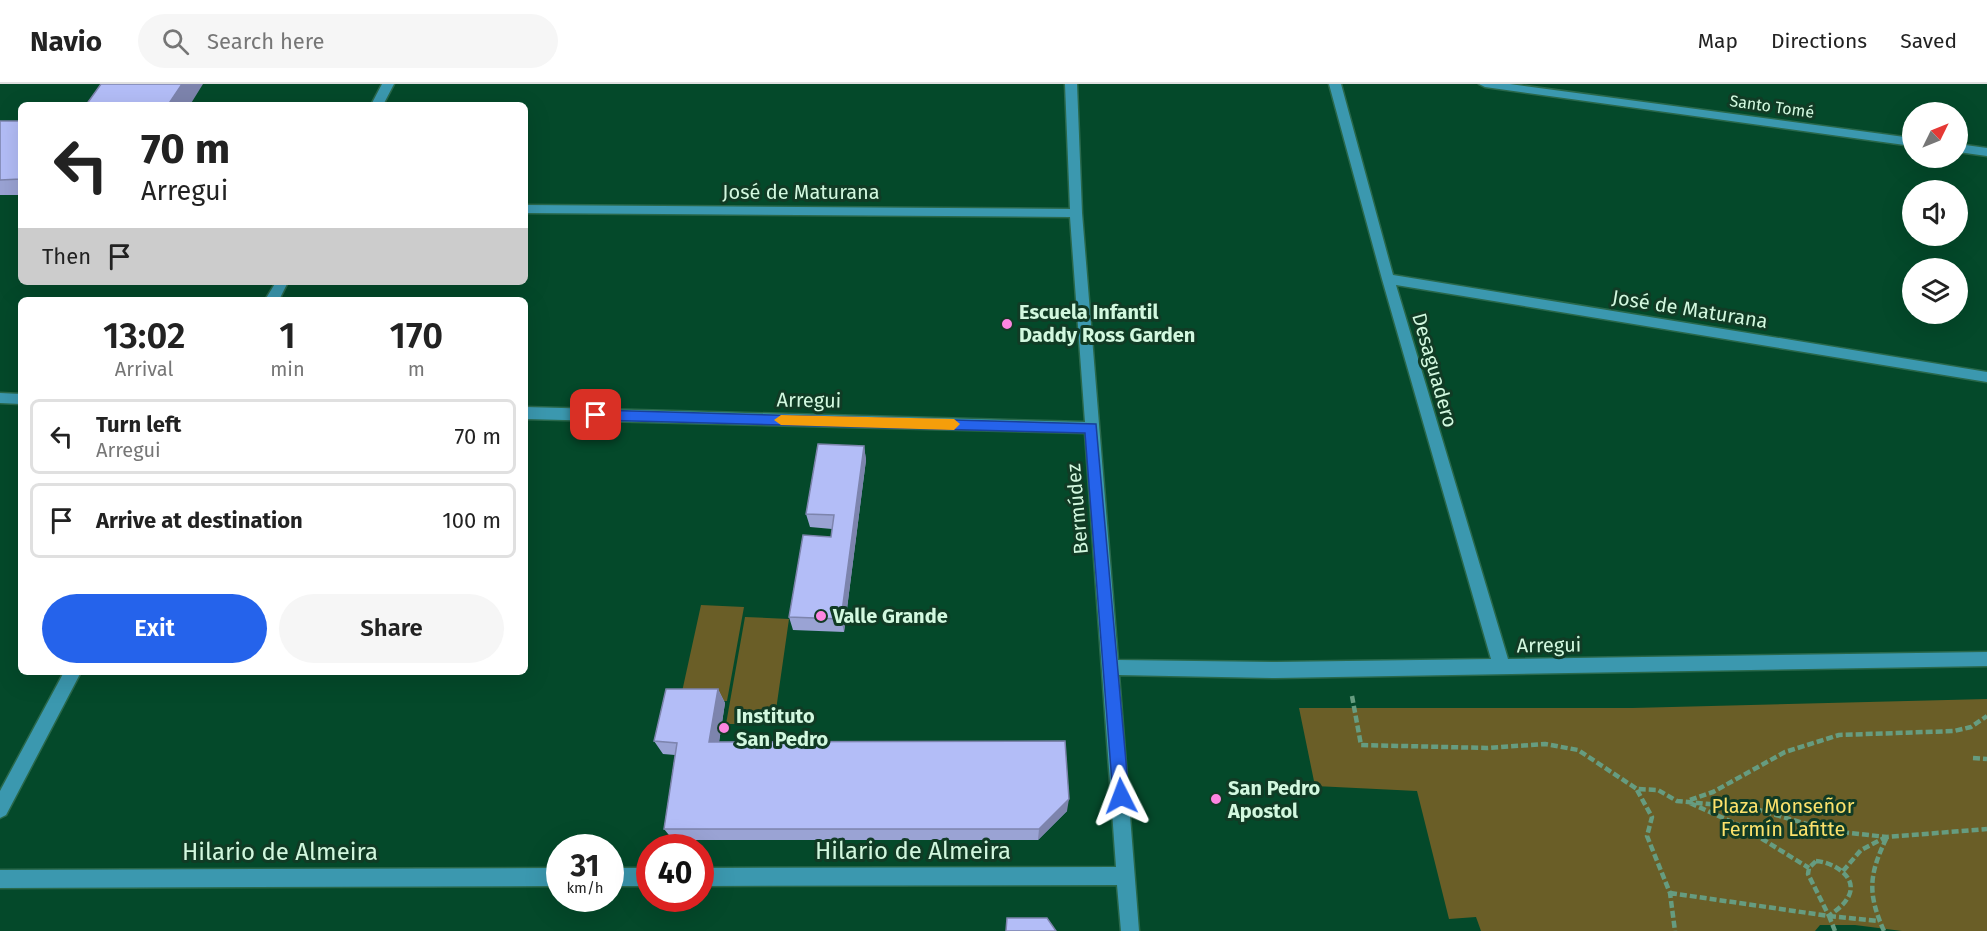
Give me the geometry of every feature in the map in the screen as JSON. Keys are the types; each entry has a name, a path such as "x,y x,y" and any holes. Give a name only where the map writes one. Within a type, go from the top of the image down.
{"street":[{"path":"379,102 388,84"},
{"name":"Bermúdez","path":"1071,84 1076,213 1091,428 1112,667 1130,931"},
{"name":"Desaguadero","path":"1335,84 1388,279 1502,667"},
{"name":"Santo Tomé","path":"1485,84 1540,88 1902,141"},
{"path":"1968,149 1987,152"},
{"name":"José de Maturana","path":"528,209 1076,213"},
{"name":"José de Maturana","path":"1388,279 1987,377"},
{"path":"0,398 18,399"},
{"name":"Arregui","path":"528,413 1091,428"},
{"name":"Arregui","path":"1112,667 1502,667 1987,659"},
{"path":"0,809 71,675"},
{"name":"Hilario de Almeira","path":"714,877 1126,876"},
{"name":"Hilario de Almeira","path":"0,879 546,877"}],"path":[{"path":"1347,668 1361,745 1487,748 1545,744 1578,750 1637,789 1652,817 1647,836 1670,892 1675,931"},
{"path":"1687,801 1713,792 1785,752 1839,735 1953,731 1971,727 1987,716"},
{"path":"1973,758 1987,759"},
{"path":"1637,789 1658,790 1677,801 1752,808 1830,831 1887,837 1987,829"},
{"path":"1687,801 1743,827 1809,868"},
{"path":"1843,871 1861,850 1887,837"},
{"path":"1884,931 1869,890 1870,876 1887,837"},
{"path":"1829,916 1849,896 1850,884 1843,871 1822,860 1816,861 1809,868 1810,881 1835,931"},
{"path":"1670,892 1829,916 1879,921"}],"green space":[{"path":"701,605 744,607 727,701 680,701"},
{"path":"745,617 789,619 774,724 726,724"},
{"name":"Plaza Monseñor Fermín Lafitte","path":"1987,699 1987,931 1902,931 1855,925 1820,925 1815,931 1481,931 1476,917 1449,919 1417,791 1315,786 1299,708 1632,708"}],"building":[{"path":"101,84 182,84 170,102 88,102"},
{"path":"0,121 18,121 18,179 0,180"},
{"path":"818,444 864,446 841,619 789,617 803,535 831,537 834,515 806,514"},
{"name":"Instituto San Pedro","path":"666,689 718,689 709,742 1065,741 1069,799 1039,829 664,829 677,743 654,741"},
{"path":"1007,918 1047,918 1056,931 1006,931"}],"slow traffic":[{"path":"781,420 954,424"}],"place":[{"name":"Escuela Infantil Daddy Ross Garden","path":"1007,324"},
{"name":"Valle Grande","path":"821,616"},
{"name":"Instituto San Pedro","path":"724,728"},
{"name":"San Pedro Apostol","path":"1216,799"}],"route":[{"path":"596,415 1091,428 1121,796"}]}
